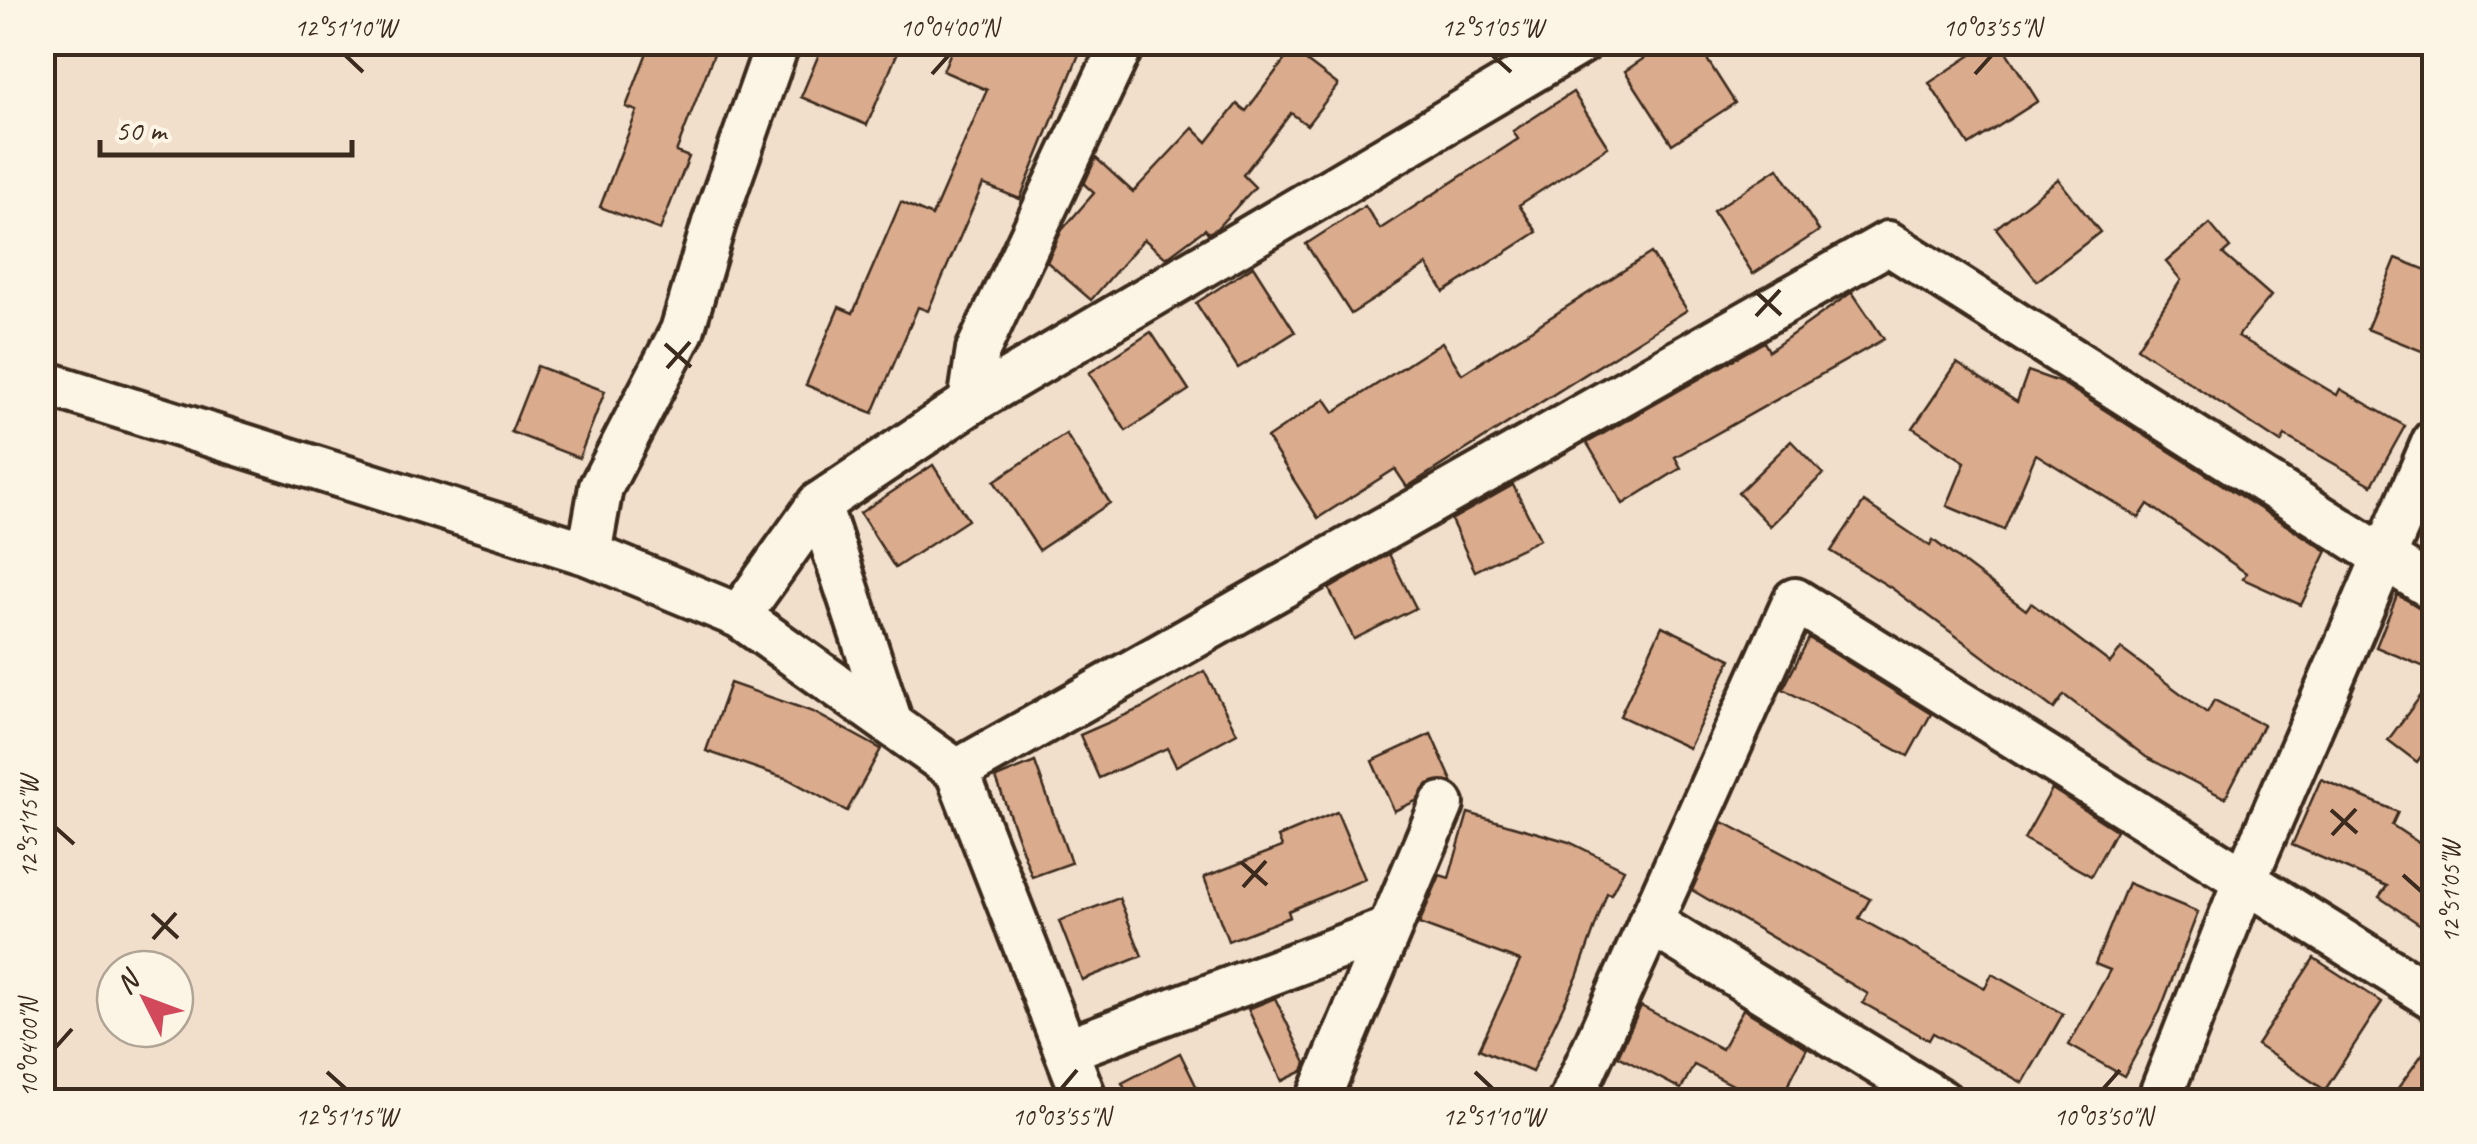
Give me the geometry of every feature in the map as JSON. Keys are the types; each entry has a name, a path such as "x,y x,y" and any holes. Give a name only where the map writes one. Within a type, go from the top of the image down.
{"street":[{"path":"589,554 601,487 682,331 714,224 778,42"},
{"path":"970,403 978,350 1123,42"},
{"path":"740,616 819,504 970,403 1581,42"},
{"path":"957,770 1888,243 2434,588"},
{"path":"42,382 589,554 740,616 957,770 1086,1102"},
{"path":"2158,1102 2245,880 2434,441"},
{"path":"819,504 891,723"},
{"path":"1570,1102 1795,600 2434,998"},
{"path":"1317,1102 1442,804"},
{"path":"1650,922 1942,1102"},
{"path":"1066,1050 1390,930"}],"building":[{"path":"651,42 692,42 715,51 676,152 689,157 660,230 600,207 637,111 626,107"},
{"path":"824,42 902,42 867,125 801,97"},
{"path":"955,42 1084,42 1020,199 983,184 928,311 918,307 873,413 806,385 839,307 853,313 901,202 932,216 987,90 943,71"},
{"path":"1668,42 1696,42 1735,103 1672,144 1625,71"},
{"path":"1991,42 2000,42 2038,101 1969,145 1929,83"},
{"path":"1292,50 1338,85 1307,125 1291,113 1243,175 1255,187 1216,229 1208,233 1205,229 1166,258 1144,239 1091,300 1047,262 1062,230 1094,193 1084,184 1096,158 1133,192 1193,128 1207,142 1237,104 1246,111"},
{"path":"1573,92 1608,147 1519,205 1537,232 1444,292 1427,265 1351,314 1306,244 1365,206 1380,229 1518,139 1513,131"},
{"path":"1778,168 1819,231 1753,274 1713,211"},
{"path":"2058,179 2100,232 2037,281 1996,228"},
{"path":"2210,224 2230,248 2223,254 2271,296 2238,336 2337,395 2340,389 2405,426 2372,485 2285,436 2281,443 2137,348 2181,280 2166,262"},
{"path":"1651,253 1687,310 1407,487 1395,469 1318,518 1267,438 1325,399 1334,412 1442,342 1462,374"},
{"path":"2396,258 2434,273 2434,356 2367,329"},
{"path":"1253,266 1295,332 1238,368 1196,303"},
{"path":"1852,292 1884,339 1675,457 1681,468 1623,504 1587,443 1764,342 1769,351"},
{"path":"1151,332 1189,390 1126,431 1089,373"},
{"path":"1957,363 2017,402 2028,371 2062,383 2327,551 2301,605 2243,579 2246,573 2148,504 2139,518 2036,454 2004,530 1947,506 1965,462 1913,428"},
{"path":"537,366 605,391 579,458 511,432"},
{"path":"1066,434 1110,503 1039,550 994,481"},
{"path":"1791,441 1823,474 1770,526 1738,493"},
{"path":"933,465 968,520 895,568 860,513"},
{"path":"1513,485 1540,539 1475,571 1451,520"},
{"path":"1864,502 1930,546 1933,540 2026,610 2031,603 2110,663 2121,649 2207,713 2214,700 2263,725 2225,798 2146,757 2064,695 2054,709 1893,589 1831,551"},
{"path":"1389,554 1416,608 1354,639 1329,589"},
{"path":"2397,595 2434,614 2434,671 2376,647"},
{"path":"1662,626 1731,659 1689,748 1620,716"},
{"path":"1809,638 1931,714 1908,756 1783,689"},
{"path":"1204,671 1237,733 1176,766 1167,748 1099,778 1080,735 1144,707"},
{"path":"2434,678 2434,738 2417,762 2388,740"},
{"path":"730,683 813,712 881,749 847,811 788,779 706,751"},
{"path":"1431,734 1452,781 1428,784 1416,801 1394,811 1372,761"},
{"path":"1035,762 1071,863 1032,877 996,778"},
{"path":"2321,779 2398,812 2392,825 2434,853 2434,934 2379,897 2387,886 2292,845"},
{"path":"2052,789 2116,830 2091,876 2024,839"},
{"path":"1337,812 1365,879 1288,911 1290,917 1228,941 1204,877 1282,847 1278,837"},
{"path":"1468,813 1569,842 1624,869 1611,894 1607,893 1577,977 1532,1072 1479,1049 1520,961 1419,924 1440,875 1449,878"},
{"path":"1723,822 1870,899 1859,918 1985,988 1992,974 2063,1014 2023,1083 1933,1033 1929,1040 1863,1003 1868,994 1692,890"},
{"path":"2128,883 2198,912 2160,1011 2124,1076 2069,1045 2110,970 2095,964"},
{"path":"1119,898 1142,956 1082,980 1059,921"},
{"path":"2314,958 2382,1002 2325,1090 2257,1045"},
{"path":"1275,998 1306,1063 1303,1071 1282,1081 1248,1009"},
{"path":"1641,1006 1722,1049 1743,1009 1807,1048 1779,1102 1766,1102 1694,1065 1681,1089 1618,1056"},
{"path":"2434,1038 2434,1102 2388,1102"},
{"path":"1180,1053 1204,1102 1132,1102 1122,1083"}]}
